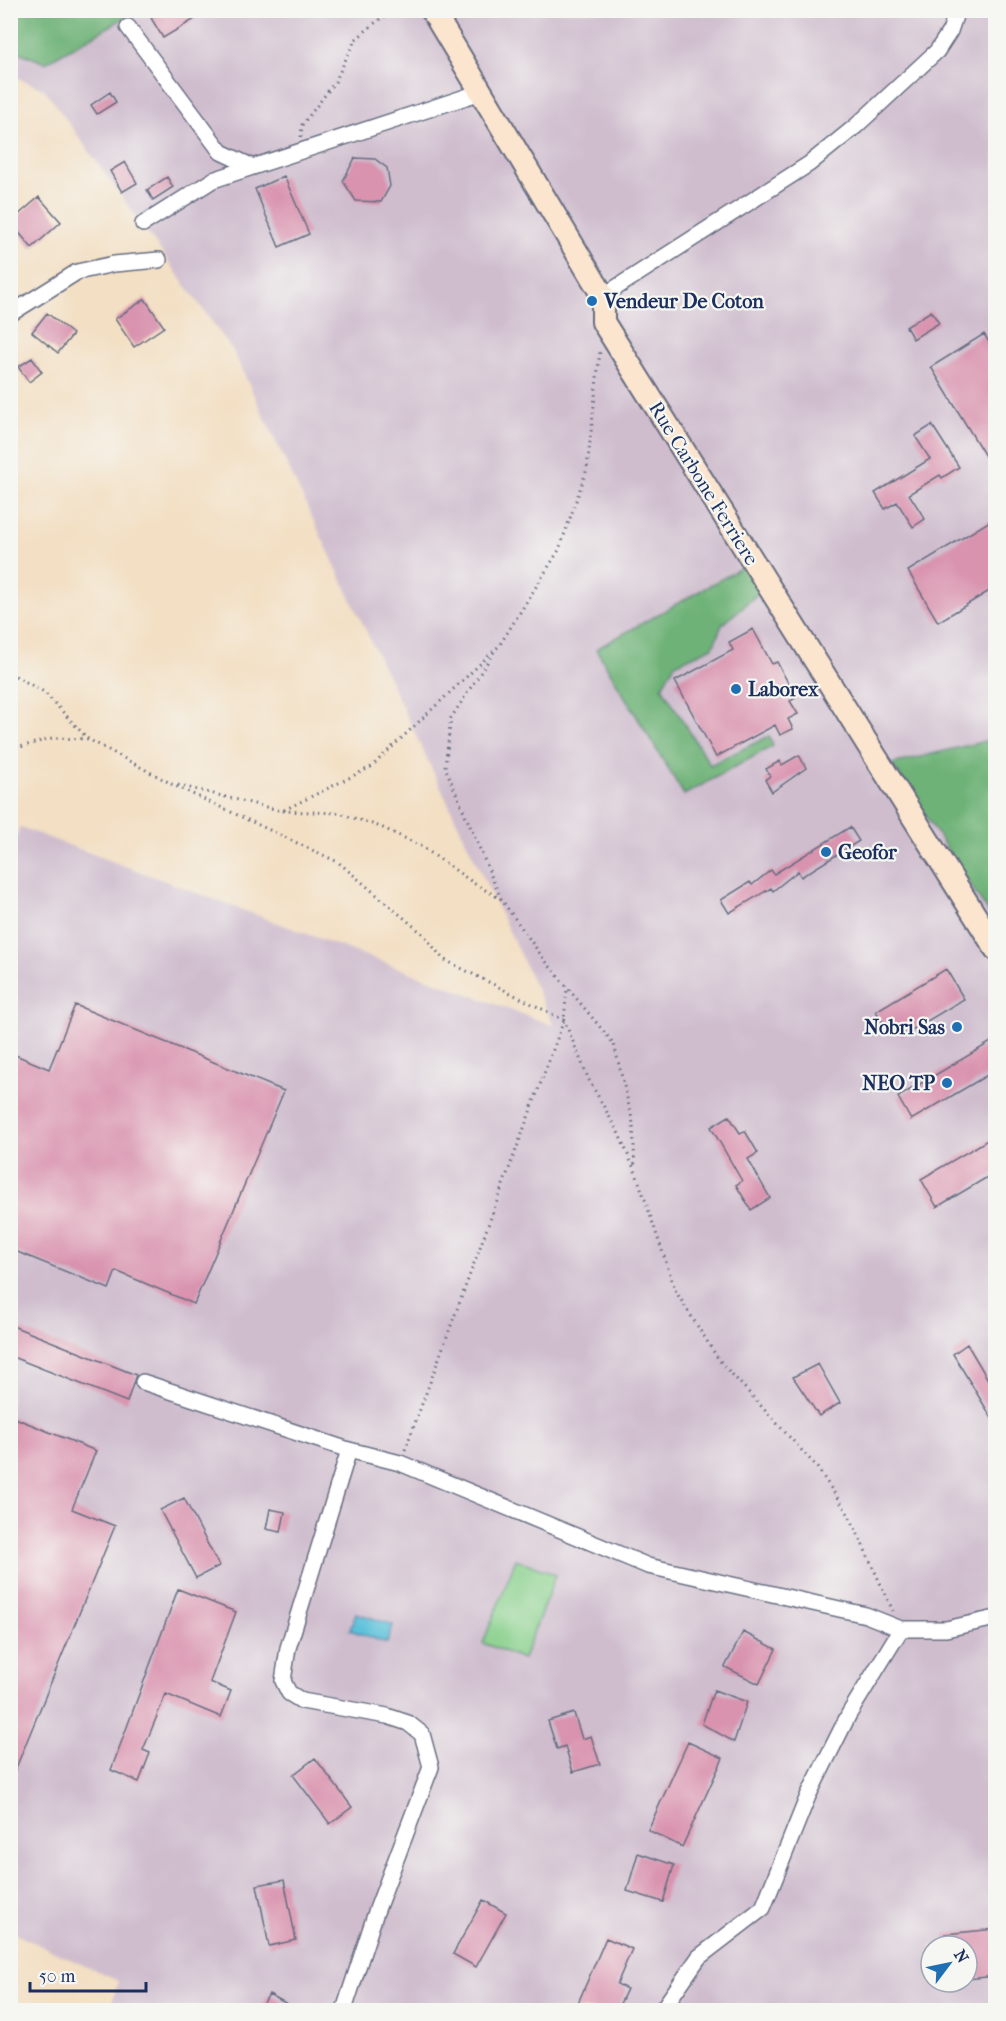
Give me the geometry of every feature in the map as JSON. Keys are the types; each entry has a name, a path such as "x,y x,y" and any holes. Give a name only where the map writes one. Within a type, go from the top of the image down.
{"street":[{"path":"432,10 603,296 603,322"},
{"path":"603,296 809,164 856,126 937,51 950,30 957,10"},
{"path":"128,27 221,152 253,167"},
{"path":"143,224 213,180 481,92"},
{"path":"10,314 77,272 114,264 159,260"},
{"name":"Rue Carbone Ferriere","path":"603,322 996,949"},
{"path":"143,1383 349,1450 400,1463 648,1566 866,1615 901,1629 945,1629 996,1618"},
{"path":"344,2010 376,1911 431,1767 422,1734 408,1723 387,1716 302,1701 289,1693 283,1681 288,1648 349,1450"},
{"path":"662,2010 699,1957 763,1908 808,1796 849,1714 901,1629"}],"path":[{"path":"300,151 303,125 335,82 355,40 381,18 405,10"},
{"path":"603,322 587,469 559,550 451,718 445,767 501,899 567,987 615,1044 633,1123 636,1173"},
{"path":"282,811 371,767 499,645"},
{"path":"10,673 44,692 88,739 171,784 338,862 424,935 443,959 564,1020 589,1080 618,1132 636,1173 676,1292 719,1360 816,1466 836,1495 849,1515 901,1629"},
{"path":"10,750 52,738 88,739"},
{"path":"171,784 282,811 339,813 381,827 421,846 475,884 501,899"},
{"path":"400,1463 564,1020 567,987"}],"shaded area":[{"path":"11,11 995,11 995,2010 110,2010 118,1981 11,1932 10,851 20,827 554,1026 233,351 45,90 11,75"}],"green space":[{"path":"10,11 137,11 45,63 11,49"},
{"path":"746,565 762,590 722,625 713,647 675,664 662,687 710,765 769,736 773,746 684,795 596,649"},
{"path":"989,740 996,753 995,923 892,764"},
{"path":"516,1559 556,1575 523,1659 483,1643"}],"water":[{"path":"356,1613 393,1625 387,1643 350,1630"}],"building":[{"path":"164,10 210,10 163,38 151,18"},
{"path":"110,92 116,102 97,114 91,105"},
{"path":"355,158 375,159 387,168 390,186 381,202 356,201 343,181"},
{"path":"125,162 137,183 122,192 110,171"},
{"path":"284,176 309,234 279,247 255,189"},
{"path":"167,177 173,187 153,200 147,190"},
{"path":"39,197 61,222 32,248 10,222"},
{"path":"145,299 164,327 134,347 115,319"},
{"path":"931,311 939,323 913,339 906,327"},
{"path":"47,313 73,334 58,353 32,332"},
{"path":"984,334 996,353 996,474 931,367"},
{"path":"32,358 42,372 29,382 18,367"},
{"path":"932,425 959,467 942,478 940,475 909,494 925,519 913,527 897,502 885,509 875,493 930,459 915,436"},
{"path":"990,521 996,531 996,587 938,622 908,571"},
{"name":"Laborex","path":"753,629 772,664 777,662 796,698 790,701 798,714 788,719 793,729 780,735 775,725 716,757 675,681 733,650 729,642"},
{"path":"799,755 806,768 772,792 765,780 770,776 766,769 780,761 782,765"},
{"path":"850,827 859,841 801,877 798,871 773,891 771,888 729,913 721,900 750,882 752,885 771,870 774,874"},
{"path":"946,969 964,999 902,1036 898,1030 890,1035 876,1011"},
{"path":"75,1005 284,1091 194,1304 116,1271 109,1289 10,1249 10,1060 13,1054 49,1069"},
{"name":"NEO TP","path":"996,1039 996,1070 911,1120 898,1097"},
{"path":"729,1116 740,1133 745,1131 758,1153 748,1159 770,1198 751,1210 736,1185 742,1181 711,1127"},
{"path":"996,1135 996,1172 937,1207 921,1179"},
{"path":"10,1325 136,1375 127,1402 10,1356"},
{"path":"967,1344 996,1393 996,1425 953,1354"},
{"path":"818,1364 840,1403 819,1416 793,1377"},
{"path":"10,1416 96,1451 72,1509 115,1526 11,1780"},
{"path":"184,1498 219,1566 196,1578 160,1510"},
{"path":"270,1509 285,1512 281,1532 266,1529"},
{"path":"178,1589 236,1612 210,1682 231,1691 221,1717 166,1694 143,1750 150,1753 139,1782 111,1770"},
{"path":"743,1632 776,1649 759,1684 725,1667"},
{"path":"714,1690 747,1702 734,1742 702,1724"},
{"path":"574,1713 582,1739 591,1736 600,1764 573,1772 565,1746 557,1749 548,1721"},
{"path":"688,1742 723,1758 682,1847 648,1830"},
{"path":"315,1758 352,1807 330,1824 293,1775"},
{"path":"638,1853 674,1865 663,1902 627,1891"},
{"path":"284,1880 296,1940 269,1946 257,1885"},
{"path":"483,1900 506,1913 476,1967 453,1954"},
{"path":"996,1929 996,1976 979,1978 979,1934 945,1934"},
{"path":"606,1938 632,1949 617,1984 627,1989 617,2010 575,2010"},
{"path":"269,1994 298,2010 260,2010"}],"place":[{"name":"Vendeur De Coton","path":"592,301"},
{"name":"Laborex","path":"736,689"},
{"name":"Geofor","path":"826,852"},
{"name":"Nobri Sas","path":"957,1027"},
{"name":"NEO TP","path":"947,1083"}]}
